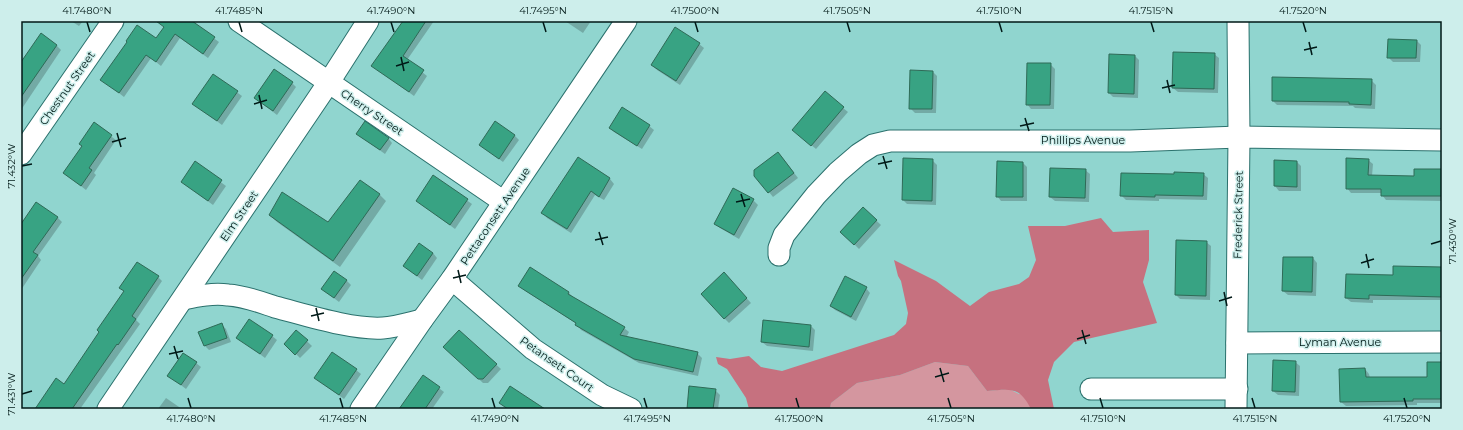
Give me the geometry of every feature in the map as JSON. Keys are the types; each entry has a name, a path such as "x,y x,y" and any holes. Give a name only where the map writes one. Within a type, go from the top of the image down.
{"street":[{"name":"Chestnut Street","path":"21,154 113,21"},
{"name":"Cherry Street","path":"239,21 504,202"},
{"name":"Elm Street","path":"108,409 329,82 368,21"},
{"name":"Pettaconsett Avenue","path":"361,409 452,279 626,21"},
{"name":"Frederick Street","path":"1237,399 1239,137 1238,21"},
{"name":"Phillips Avenue","path":"779,255 779,248 784,235 816,195 838,172 873,145 890,141 1130,140 1239,137 1442,140"},
{"name":"Petansett Court","path":"452,279 533,349 602,395 631,409"},
{"path":"183,299 214,294 250,298 321,319 355,326 378,328 400,326 422,320"},
{"name":"Lyman Avenue","path":"1237,343 1442,342"},
{"path":"1091,389 1237,399"}],"shaded area":[{"path":"1101,218 1113,232 1149,230 1149,260 1143,282 1157,323 1074,342 1054,362 1048,380 1054,409 1031,409 1022,396 1014,391 987,391 968,366 935,362 900,375 857,383 831,403 830,409 749,409 746,398 727,369 718,364 716,357 730,359 749,356 761,367 782,371 894,335 906,324 908,313 901,281 898,276 894,260 936,281 970,306 989,292 1019,284 1029,277 1036,260 1028,226 1065,226"},
{"path":"935,362 968,366 987,391 1009,389 1019,394 1027,392 1032,409 830,409 831,403 857,383 900,375"}],"building":[{"path":"156,21 192,21 215,37 203,54 175,34 156,62 146,55 119,93 100,80 137,25 156,38 164,27"},
{"path":"403,21 426,21 403,56 424,70 409,92 371,66"},
{"path":"675,27 700,43 676,81 651,65"},
{"path":"41,33 57,45 21,97 21,62"},
{"path":"1388,39 1417,40 1416,58 1387,58"},
{"path":"1173,52 1215,53 1214,89 1172,88"},
{"path":"1109,54 1135,55 1134,94 1108,93"},
{"path":"1027,63 1051,63 1050,105 1026,105"},
{"path":"274,69 293,82 273,111 254,98"},
{"path":"910,70 933,71 932,109 909,109"},
{"path":"213,74 238,91 217,121 192,104"},
{"path":"1272,77 1372,79 1371,105 1349,104 1349,102 1272,101"},
{"path":"825,91 844,107 811,146 792,130"},
{"path":"622,107 650,125 637,146 609,128"},
{"path":"365,121 389,138 380,150 356,134"},
{"path":"495,121 515,135 499,159 479,145"},
{"path":"94,122 112,135 89,168 92,170 81,186 63,173 82,146 79,144"},
{"path":"778,152 794,173 768,193 754,176 754,170"},
{"path":"578,157 610,178 599,197 591,191 567,229 541,213"},
{"path":"903,158 933,159 932,201 902,200"},
{"path":"1346,158 1369,159 1368,175 1414,176 1414,169 1442,169 1442,196 1381,196 1381,189 1346,189"},
{"path":"1274,160 1297,161 1297,187 1274,186"},
{"path":"195,161 222,180 208,201 181,182"},
{"path":"997,161 1023,162 1023,197 996,197"},
{"path":"1050,168 1086,169 1085,198 1049,197"},
{"path":"1174,172 1204,173 1203,196 1120,196 1121,173 1174,174"},
{"path":"433,175 468,199 450,225 416,201"},
{"path":"360,180 380,194 333,261 269,215 282,192 328,222"},
{"path":"733,188 754,199 734,235 714,224"},
{"path":"36,202 58,217 33,252 38,255 21,279 21,224"},
{"path":"863,207 877,220 854,245 840,232"},
{"path":"1176,240 1207,241 1206,296 1175,295"},
{"path":"419,243 433,253 417,276 403,266"},
{"path":"1283,257 1313,257 1312,292 1282,291"},
{"path":"137,262 159,276 132,316 136,319 118,345 117,344 72,409 35,409 56,378 64,384 99,332 97,330 124,291 119,288"},
{"path":"1393,266 1442,267 1442,297 1369,295 1369,299 1345,298 1346,274 1393,275"},
{"path":"530,267 569,292 568,294 625,327 620,335 698,352 693,372 634,359 575,325 576,323 518,286"},
{"path":"334,271 347,280 334,298 321,289"},
{"path":"724,272 747,298 724,319 701,294"},
{"path":"845,276 867,287 851,317 830,306"},
{"path":"249,319 273,335 260,354 236,338"},
{"path":"763,320 811,325 809,347 761,342"},
{"path":"222,323 227,338 204,346 198,332"},
{"path":"296,330 308,340 295,355 284,344"},
{"path":"459,330 497,364 483,379 478,379 443,347"},
{"path":"332,352 357,369 339,395 314,378"},
{"path":"183,353 197,362 181,385 167,376"},
{"path":"1273,360 1296,361 1295,392 1272,391"},
{"path":"1427,362 1442,362 1442,399 1340,402 1339,369 1365,368 1366,377 1427,377"},
{"path":"423,375 440,387 425,409 399,409"},
{"path":"510,386 545,409 508,409 499,403"},
{"path":"689,386 716,389 713,409 687,409"}]}
